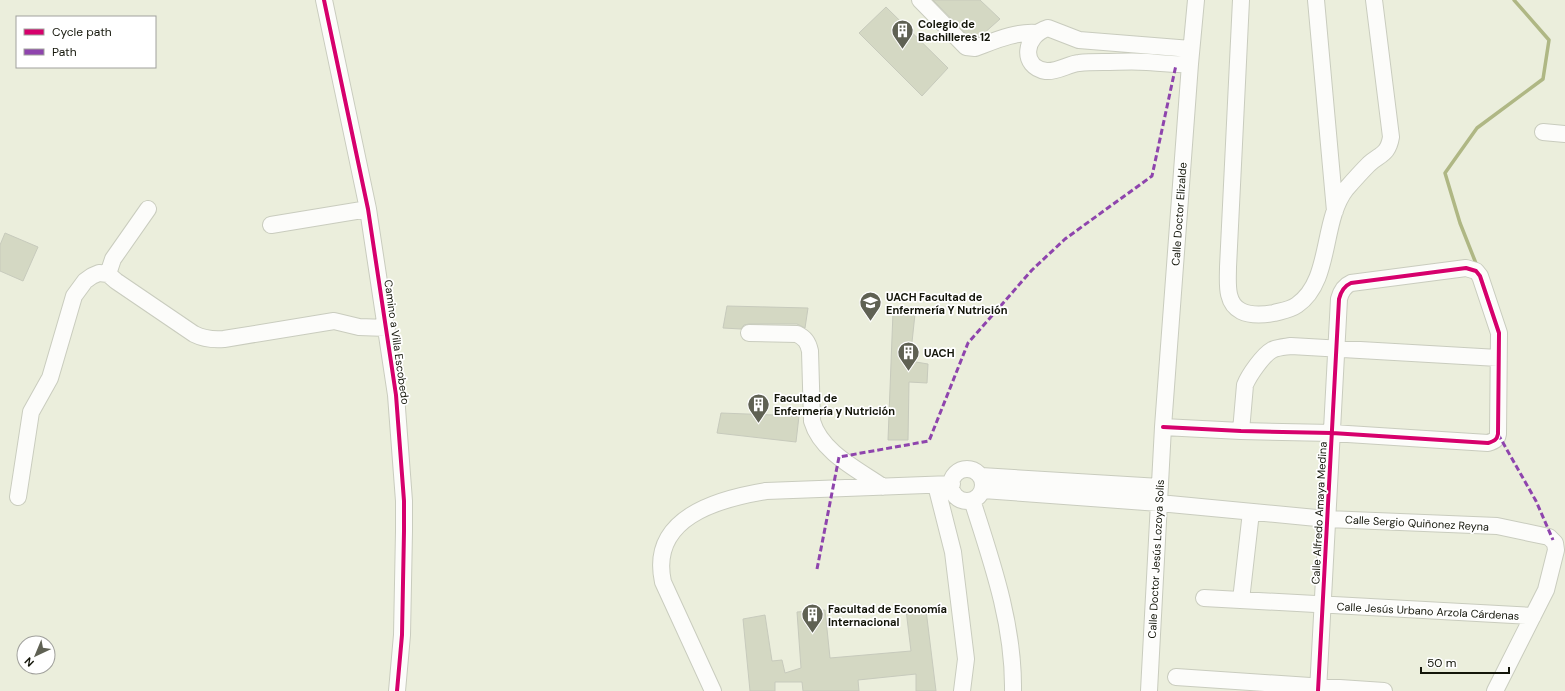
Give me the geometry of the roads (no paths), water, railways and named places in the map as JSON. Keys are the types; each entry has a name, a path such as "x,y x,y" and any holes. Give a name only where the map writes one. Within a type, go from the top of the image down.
{"street":[{"name":"Camino a Villa Escobedo","path":"324,0 368,209 396,395 404,501 402,635 397,691"},
{"path":"920,0 966,47 975,48 1018,33 1037,33"},
{"name":"Calle Doctor Elizalde","path":"1163,427 1196,0"},
{"path":"1241,0 1228,267 1229,297 1233,305 1252,315 1262,315 1290,308 1304,298 1312,288 1320,271 1334,211 1346,190 1369,164 1387,150 1391,138 1374,0"},
{"path":"1316,0 1334,211"},
{"path":"1048,28 1079,40 1126,44 1191,57 1126,62 1078,63 1052,71 1038,68 1028,55 1028,47 1032,38 1037,33 1048,28"},
{"path":"1093,62 1094,41"},
{"path":"1126,44 1126,62"},
{"path":"1543,132 1565,134"},
{"path":"108,274 113,259 148,209"},
{"path":"271,225 368,209"},
{"name":"Calle Alfredo Amaya Medina","path":"1318,688 1339,299 1342,289 1351,283 1466,268 1476,271 1483,283 1498,333 1498,358"},
{"path":"18,498 31,412 50,378 74,296 78,289 92,276 99,273 108,274 183,327 203,338 213,340 334,321 360,327 387,328"},
{"path":"748,333 797,334 809,343 812,421 814,429 839,457 883,486"},
{"path":"1163,427 1242,431 1332,433 1488,443 1496,440 1498,434 1498,358 1291,346 1272,350 1254,368 1245,385 1242,431"},
{"name":"Calle Doctor Jesús Lozoya Solís","path":"1149,691 1163,427"},
{"path":"944,484 963,469 973,470 1012,650 1013,691"},
{"path":"944,484 966,659 962,691"},
{"path":"712,691 663,582 661,571 661,554 668,538 692,515 710,506 740,495 766,491 883,486 944,484 952,489 962,500 978,488 1160,487"},
{"name":"Calle Sergio Quiñonez Reyna","path":"978,488 1327,519 1497,526 1544,535 1553,540 1556,547 1556,556 1546,590 1533,616"},
{"path":"1240,600 1251,512"},
{"name":"Calle Jesús Urbano Arzola Cárdenas","path":"1204,598 1533,616"},
{"path":"1495,691 1533,616"},
{"path":"1176,677 1318,688 1384,691"}],"waterway":[{"path":"1477,266 1460,223 1445,173 1477,128 1543,79 1549,40 1514,0"}],"place":[{"name":"Colegio de Bachilleres 12","path":"903,50"},
{"name":"UACH Facultad de Enfermería Y Nutrición","path":"871,322"},
{"name":"UACH","path":"909,372"},
{"name":"Facultad de Enfermería y Nutrición","path":"758,424"},
{"name":"Facultad de Economía Internacional","path":"813,634"}]}
